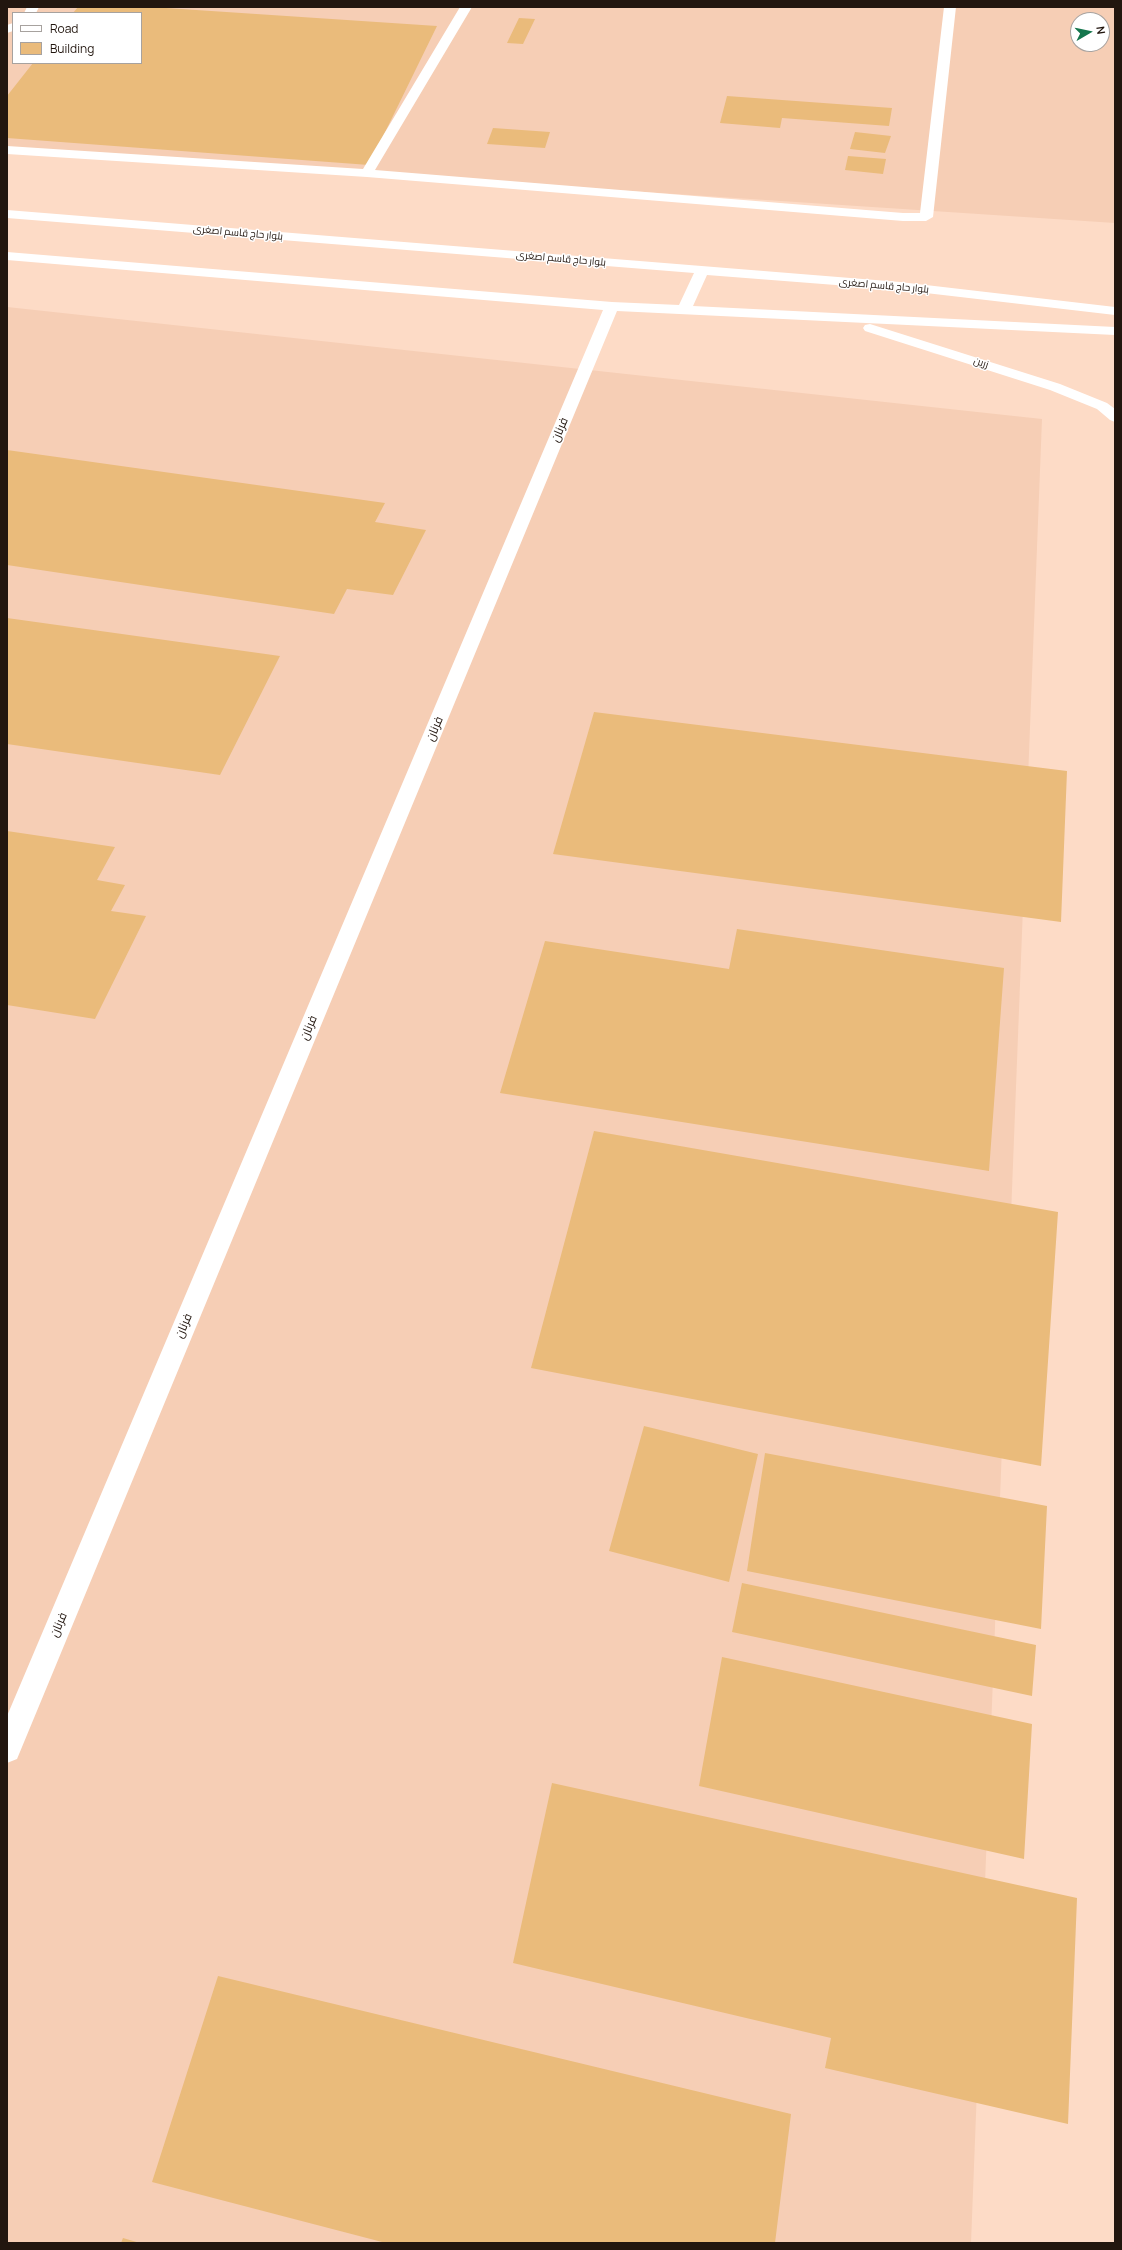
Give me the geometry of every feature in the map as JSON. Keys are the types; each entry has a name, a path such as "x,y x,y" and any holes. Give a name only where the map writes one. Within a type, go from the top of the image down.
{"main road":[{"path":"368,173 466,7"},
{"path":"7,150 368,173 903,217 926,217 950,7"},
{"name":"بلوار حاج قاسم اصغری","path":"7,214 900,286 1115,311"},
{"path":"7,256 612,306 842,319 1115,331"},
{"path":"684,310 702,270"},
{"name":"فرنان","path":"7,1749 612,306"},
{"name":"زرین","path":"842,319 1055,387 1102,406 1115,417"}],"shaded area":[{"path":"7,7 1115,7 1115,223 7,150"},
{"path":"7,307 1042,419 971,2243 7,2243"}],"building":[{"path":"78,7 151,7 437,26 369,165 7,138 7,96 32,64 142,64 142,12 74,12"},
{"path":"519,18 535,19 523,44 507,43"},
{"path":"727,96 892,108 889,126 782,118 780,128 720,123"},
{"path":"493,128 550,132 545,148 487,144"},
{"path":"855,132 891,136 885,153 850,149"},
{"path":"848,156 886,159 883,174 845,170"},
{"path":"7,450 385,503 375,522 426,530 393,595 347,589 334,614 7,565"},
{"path":"7,618 280,656 220,775 7,744"},
{"path":"594,712 1067,771 1061,922 553,854"},
{"path":"7,831 115,847 97,880 125,885 111,911 146,916 95,1019 7,1005"},
{"path":"737,929 1004,968 989,1171 500,1093 545,941 729,969"},
{"path":"594,1131 1058,1212 1041,1466 531,1368"},
{"path":"644,1426 758,1454 729,1582 609,1551"},
{"path":"765,1453 1047,1506 1041,1629 747,1571"},
{"path":"742,1583 1036,1645 1032,1696 732,1632"},
{"path":"722,1657 1032,1724 1024,1859 699,1786"},
{"path":"552,1783 1077,1898 1068,2124 825,2068 831,2038 513,1963"},
{"path":"218,1976 791,2114 775,2243 386,2243 152,2182"},
{"path":"123,2238 140,2243 121,2243"}]}
